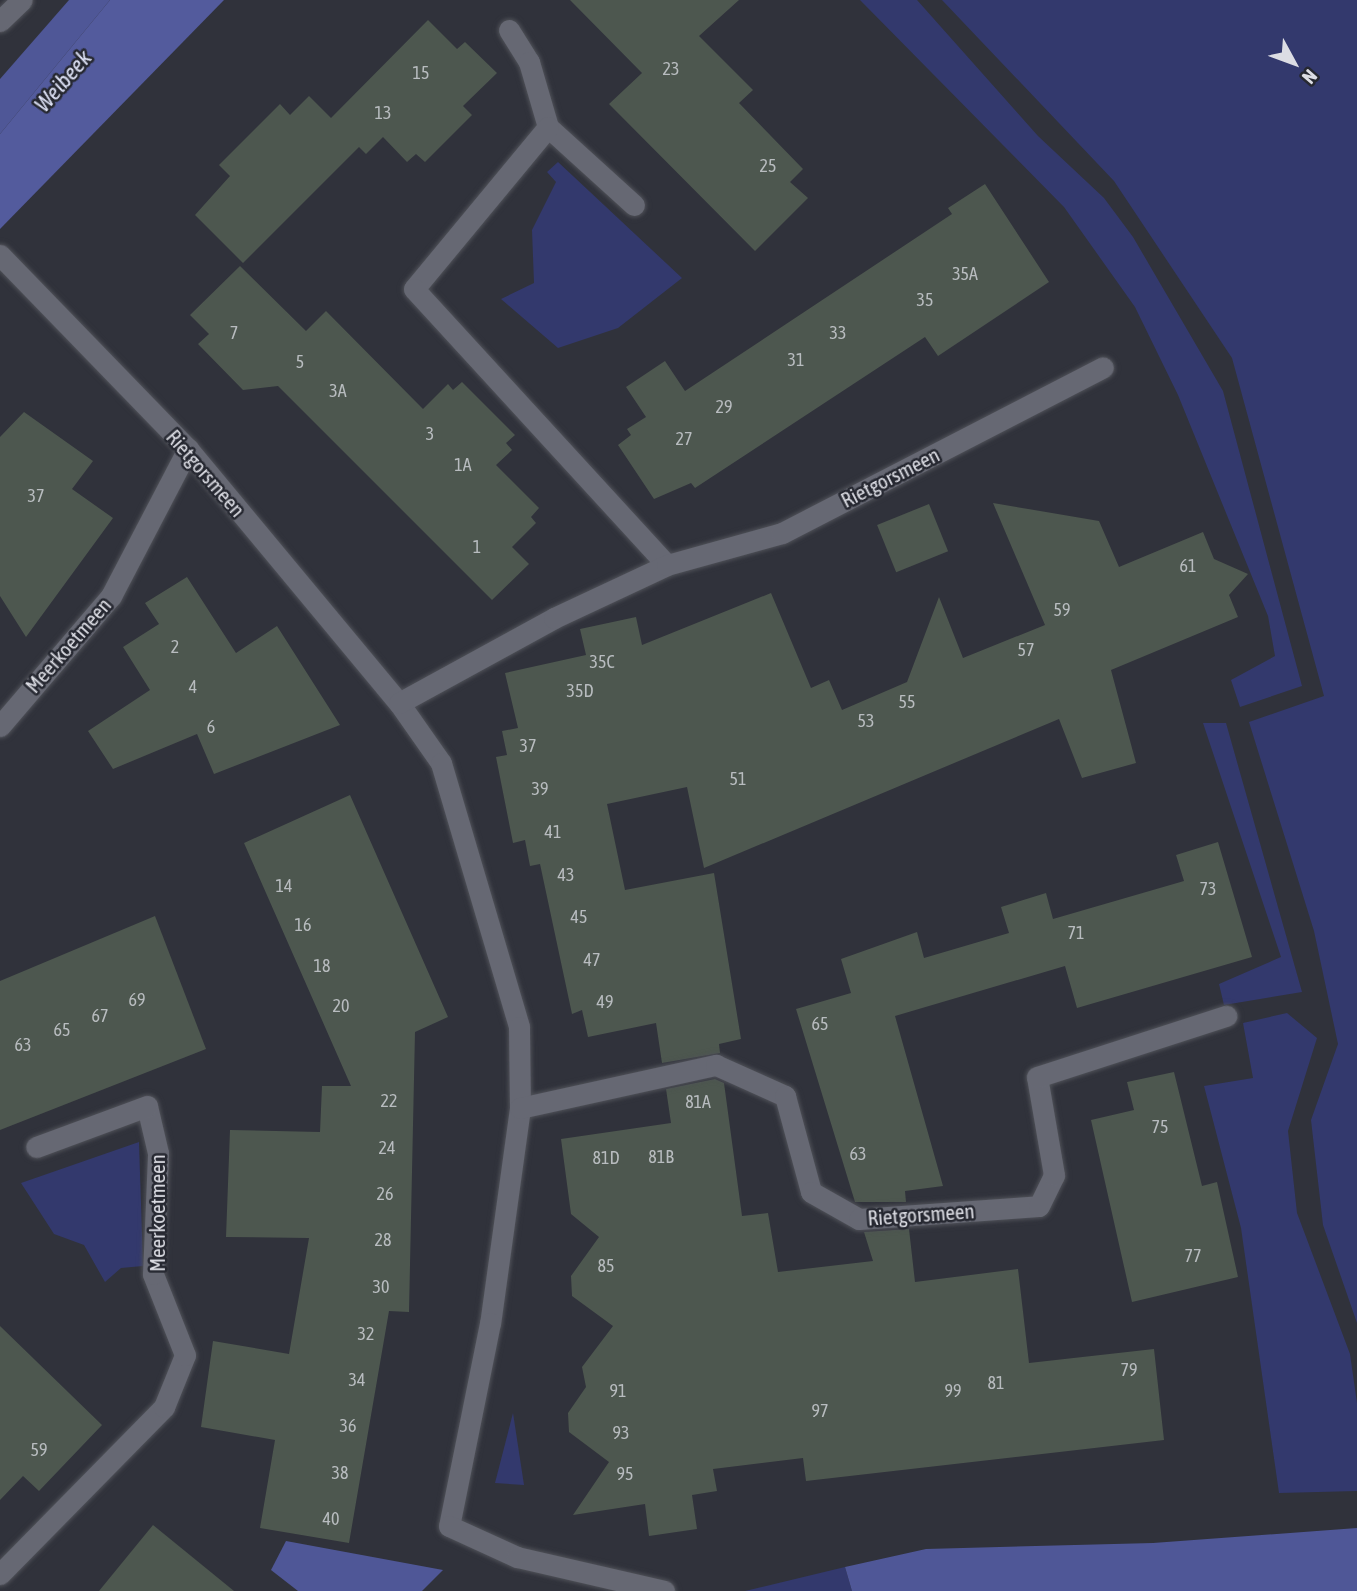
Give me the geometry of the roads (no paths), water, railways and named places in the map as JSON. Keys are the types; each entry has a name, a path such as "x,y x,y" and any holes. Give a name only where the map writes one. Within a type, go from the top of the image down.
{"street":[{"path":"0,21 22,0"},
{"path":"509,30 529,62 548,127 634,205"},
{"path":"548,127 414,289 667,565"},
{"name":"Rietgorsmeen","path":"0,254 188,449 399,703 441,763 514,1007 520,1108 490,1323 449,1527 517,1557 664,1591"},
{"name":"Rietgorsmeen","path":"399,703 554,618 667,565 782,533 1103,367"},
{"name":"Meerkoetmeen","path":"0,726 111,596 188,449"},
{"name":"Rietgorsmeen","path":"520,1108 716,1065 785,1096 811,1192 859,1219 1039,1206 1054,1175 1037,1077 1226,1016"},
{"name":"Meerkoetmeen","path":"0,1574 164,1407 185,1355 153,1273 158,1153 147,1106 36,1147"}],"water":[{"name":"Weibeek","path":"110,0 224,0 0,229 0,134"}]}
